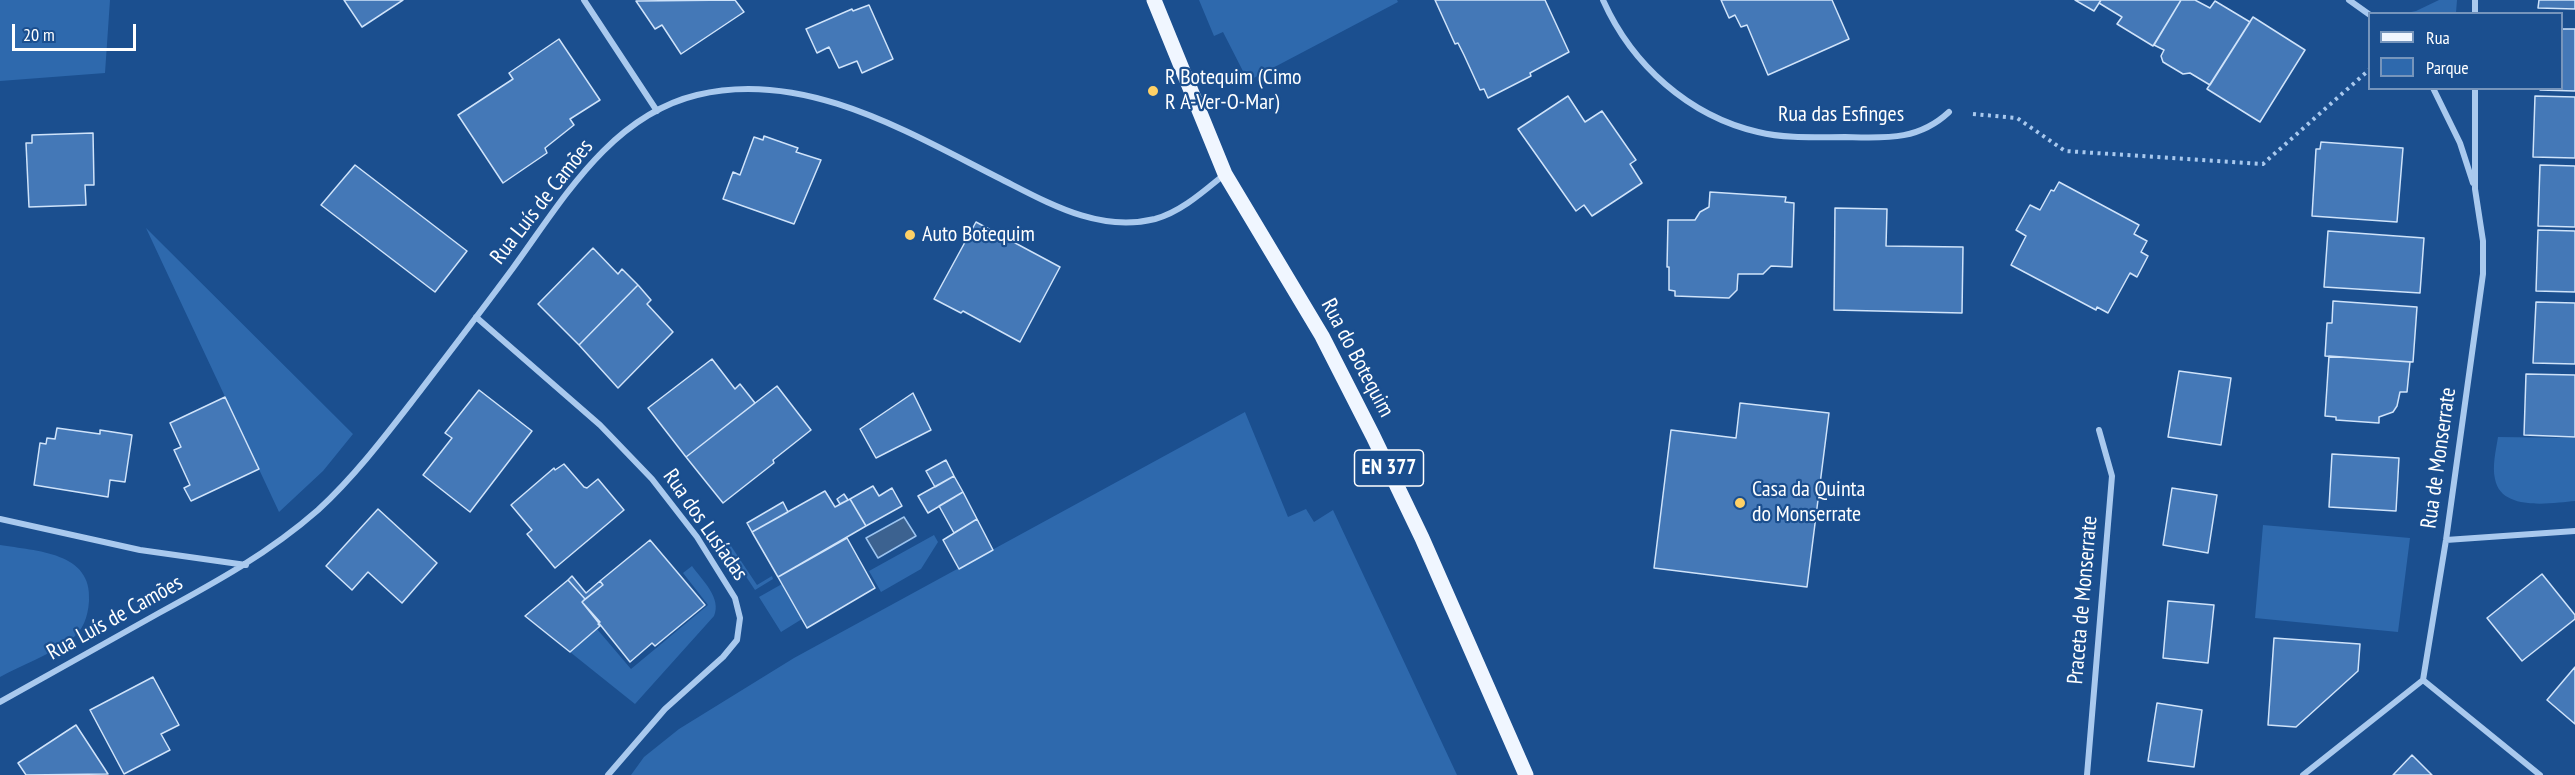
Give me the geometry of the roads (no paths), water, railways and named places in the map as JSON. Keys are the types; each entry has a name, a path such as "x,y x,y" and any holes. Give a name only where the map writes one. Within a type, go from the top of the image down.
{"main road":[{"name":"Rua do Botequim","path":"1154,0 1225,174 1322,336 1373,436 1422,538 1526,775"}],"street":[{"path":"584,0 657,111"},
{"name":"Rua das Esfinges","path":"1603,0 1634,50 1661,81 1689,104 1719,120 1760,133 1800,137 1885,138 1912,135 1934,126 1949,112"},
{"path":"2349,0 2368,14"},
{"name":"Rua Luís de Camões","path":"0,702 247,565 319,509 376,448 583,173 631,126 657,111 694,96 732,89 773,88 816,98 860,112 915,136 1056,207 1087,218 1118,223 1157,219 1190,202 1225,174"},
{"path":"2434,90 2460,143 2475,189"},
{"name":"Rua de Monserrate","path":"2422,680 2446,540 2483,274 2483,241 2475,189 2475,90"},
{"name":"Rua dos Lusíadas","path":"476,317 600,425 652,479 697,537 735,598 740,618 737,640 723,657 665,709 608,775"},
{"name":"Praceta de Monserrate","path":"2087,775 2112,476 2099,430"},
{"name":"Rua Luís de Camões","path":"0,519 140,550 247,565"},
{"path":"2446,540 2575,531"},
{"path":"2303,775 2422,680 2540,775"}],"place":[{"name":"R Botequim (Cimo R A-Ver-O-Mar)","path":"1153,91"},
{"name":"Auto Botequim","path":"910,235"},
{"name":"Casa da Quinta do Monserrate","path":"1740,503"}]}
